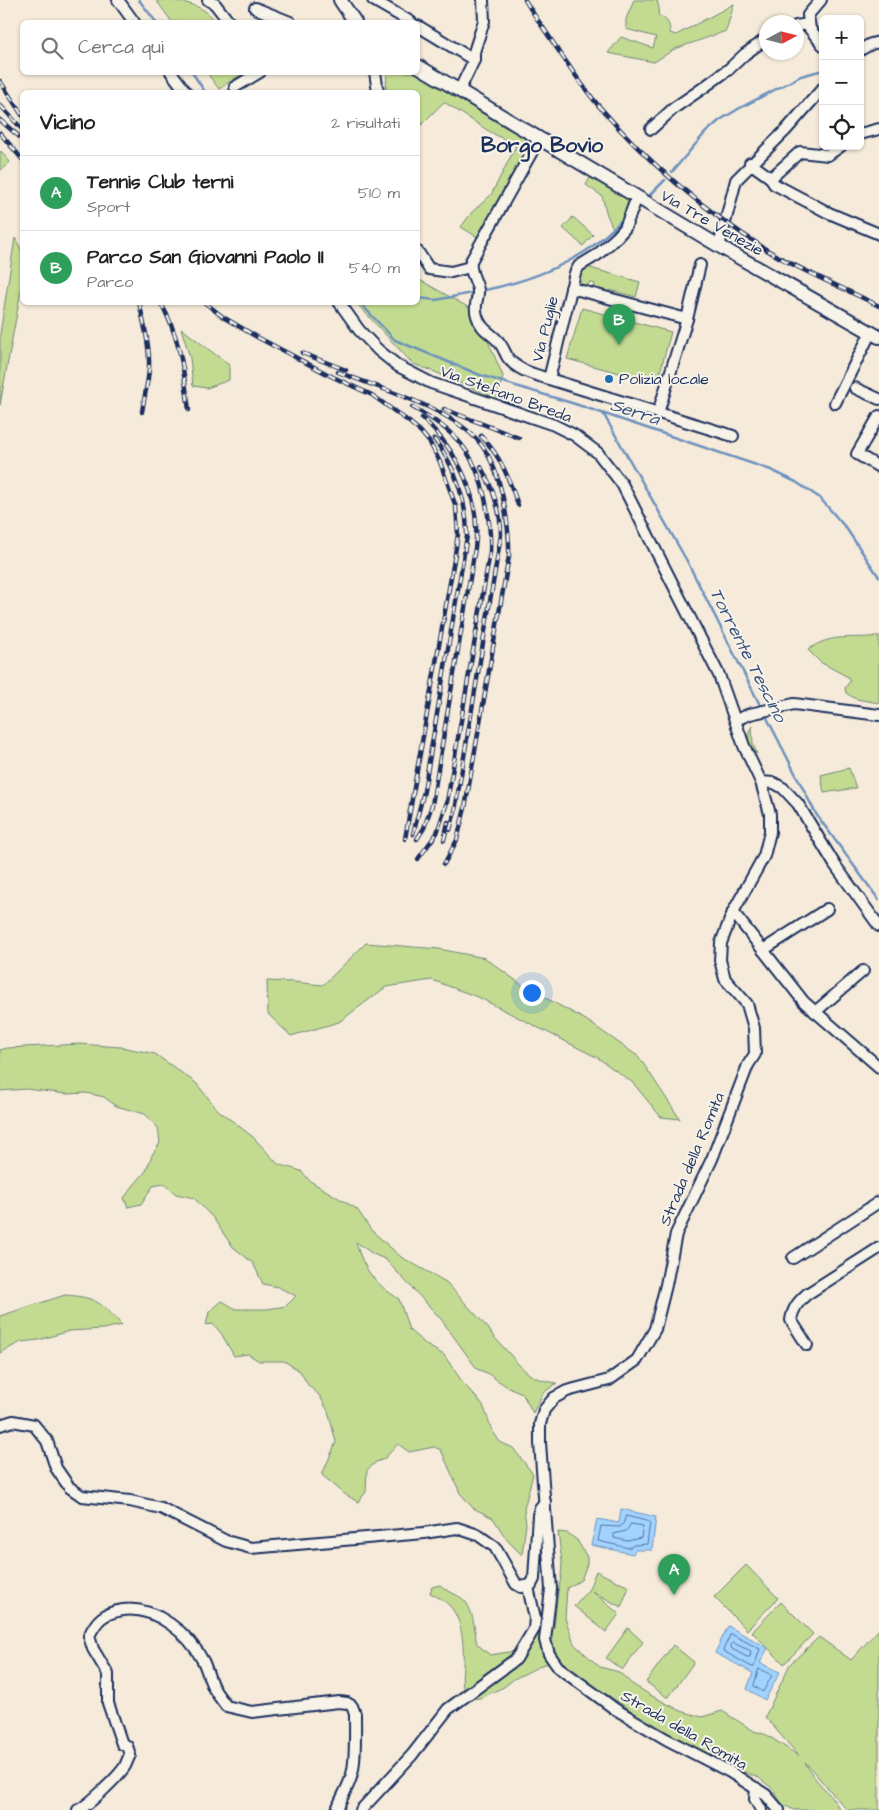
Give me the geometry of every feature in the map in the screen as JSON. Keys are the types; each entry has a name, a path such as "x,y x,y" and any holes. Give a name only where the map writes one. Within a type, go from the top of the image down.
{"main road":[{"path":"340,0 353,20"},
{"name":"Via Tre Venezie","path":"420,67 459,91 539,146 637,198 875,334"}],"street":[{"path":"118,0 133,20"},
{"path":"208,0 215,4 227,20"},
{"path":"373,0 408,20"},
{"path":"459,91 474,60 474,52 481,34 484,21 483,0"},
{"path":"819,41 810,29 808,14 821,0"},
{"path":"255,8 285,20"},
{"path":"804,25 809,24"},
{"path":"420,27 474,60"},
{"path":"864,48 879,42"},
{"path":"651,129 674,108 759,44"},
{"path":"173,75 184,90"},
{"path":"235,87 255,75"},
{"path":"376,75 378,90"},
{"path":"719,246 736,180 750,163 786,130 819,93"},
{"path":"864,133 879,129"},
{"path":"539,146 470,261 470,267 478,293 475,305 476,316 485,332 500,343 508,358 518,368 549,379"},
{"path":"771,178 800,152 828,155 835,150"},
{"path":"750,163 771,178 774,184 829,213 879,234"},
{"name":"Via Puglie","path":"637,198 625,228 598,255 578,266 549,379 733,436"},
{"path":"420,255 429,269 450,272 470,267"},
{"path":"658,413 687,319 700,265"},
{"path":"571,288 687,319"},
{"name":"Via Stefano Breda","path":"341,305 359,330 378,350 398,366 431,382 554,425 574,435 598,453 622,484 720,675 736,720"},
{"name":"Via Tre Venezie","path":"835,403 875,334"},
{"path":"855,388 879,399"},
{"path":"879,416 857,454 879,467"},
{"path":"736,720 750,714 794,704 879,715"},
{"name":"Strada della Romita","path":"736,720 744,746 761,782 770,814 770,832 764,856 733,912 721,943 720,960 725,979 747,1004 754,1028 755,1054 748,1065 712,1160 676,1234 666,1285 654,1329 637,1360 609,1380 567,1391 554,1398 544,1410 540,1424 540,1443 552,1588 545,1640 548,1654 558,1667 615,1709 756,1788 766,1795 779,1810"},
{"path":"761,782 774,783 783,788 798,804 835,865 879,926"},
{"path":"763,950 827,909"},
{"path":"733,912 804,1002 879,1067"},
{"path":"815,1012 863,971"},
{"path":"793,1258 879,1202"},
{"path":"807,1345 791,1320 793,1310 799,1300 879,1248"},
{"path":"0,1425 13,1422 34,1425 47,1441 56,1468 68,1487 82,1496 130,1501 161,1508 226,1541 251,1548 424,1533 457,1528 478,1535 495,1547 516,1584 521,1587 528,1586 534,1579 538,1515 540,1508 545,1502"},
{"path":"361,1810 412,1756 448,1709 516,1658 534,1630 535,1618 528,1586"},
{"path":"78,1810 83,1808 124,1767 130,1755 127,1746 122,1744 108,1703 108,1674 93,1649 89,1636 103,1615 122,1610 138,1609 166,1620 189,1640 204,1662 213,1687 226,1706 252,1712 339,1702 352,1706 355,1714 353,1771 347,1790 337,1810"},
{"path":"756,1788 755,1799 761,1810"}],"green space":[{"path":"156,0 189,4 204,11 214,20 171,20"},
{"path":"634,0 657,0 658,15 667,22 670,33 676,35 734,4 726,31 675,49 654,62 608,53 621,37 653,48 656,37 626,29 626,19"},
{"path":"420,73 534,141 479,238 461,227 472,212 491,195 516,146 444,102 420,126 420,90 387,90 387,75 420,75"},
{"path":"208,75 240,75 219,89"},
{"path":"0,152 10,162 0,171"},
{"path":"591,176 627,195 629,199 621,227 615,233 607,215 602,196 586,185"},
{"path":"573,217 593,235 583,246 563,228"},
{"path":"15,238 20,247 20,296 0,405 0,334"},
{"path":"587,267 640,282 636,297 610,290 609,293 594,289 595,284 590,282 585,288 579,282 583,269"},
{"path":"420,280 475,311 503,376 497,399 435,372 413,364 358,305 420,305"},
{"path":"582,308 671,332 657,383 567,359"},
{"path":"181,328 229,365 229,380 207,388 193,386 190,358"},
{"path":"879,636 879,703 856,699 846,693 845,688 850,681 848,677 820,662 808,650 817,644 834,639"},
{"path":"752,726 753,744 757,754 748,737"},
{"path":"849,768 856,788 824,793 821,775"},
{"path":"366,943 439,949 485,958 522,985 586,1020 639,1057 680,1119 661,1117 633,1083 598,1058 480,998 432,980 386,987 339,1022 291,1036 268,1014 267,981 323,985"},
{"path":"79,1044 121,1047 155,1054 196,1083 218,1110 253,1137 278,1164 301,1171 310,1181 357,1209 371,1230 401,1257 446,1282 527,1372 539,1379 557,1383 543,1393 533,1413 522,1393 477,1369 441,1319 385,1259 373,1254 356,1242 362,1260 371,1275 383,1288 399,1299 409,1330 428,1346 444,1355 463,1383 483,1405 492,1430 500,1442 513,1448 533,1474 524,1509 526,1524 522,1555 507,1540 493,1518 473,1508 460,1493 441,1450 434,1447 409,1452 398,1444 384,1459 376,1462 367,1470 366,1492 358,1502 346,1495 322,1475 336,1442 328,1411 319,1395 308,1385 300,1371 284,1361 259,1361 248,1354 234,1356 221,1333 213,1324 206,1325 209,1312 222,1301 236,1309 267,1309 286,1306 296,1296 278,1287 263,1284 253,1263 232,1246 213,1218 194,1198 176,1194 164,1184 153,1186 141,1204 128,1207 124,1198 146,1171 152,1155 160,1143 158,1128 145,1114 116,1106 104,1097 86,1093 67,1094 26,1089 0,1091 0,1050"},
{"path":"65,1295 84,1297 98,1302 122,1325 103,1329 69,1331 39,1340 21,1342 0,1353 0,1316"},
{"path":"558,1532 567,1533 577,1540 587,1557 587,1564 581,1580 567,1588 565,1618 574,1644 600,1667 619,1672 632,1684 681,1711 702,1717 722,1711 754,1731 767,1735 799,1756 765,1717 790,1664 819,1637 851,1660 879,1629 879,1810 847,1810 805,1762 808,1769 840,1810 794,1810 782,1804 772,1788 759,1778 724,1764 657,1728 560,1663 544,1664 514,1679 504,1687 480,1698 467,1699 462,1682 463,1650 460,1626 454,1611 449,1605 430,1593 432,1587 440,1585 465,1601 473,1618 477,1644 490,1655 515,1651 530,1639 554,1627 562,1562"},
{"path":"746,1565 778,1598 747,1630 714,1597"},
{"path":"596,1571 629,1587 621,1607 592,1591 619,1614 606,1632 574,1606 589,1589"},
{"path":"781,1602 813,1634 784,1664 752,1632"},
{"path":"628,1628 643,1642 622,1670 606,1658"},
{"path":"673,1645 694,1662 668,1698 646,1682"}],"water":[{"path":"621,1509 656,1517 652,1550 635,1550 633,1554 591,1545 597,1519 619,1523"},
{"path":"728,1626 768,1648 760,1663 780,1672 765,1700 747,1689 753,1673 715,1653"}],"waterway":[{"name":"Serra","path":"139,0 154,20"},
{"path":"672,172 705,133 720,120 801,76 819,71"},
{"name":"Serra","path":"194,75 204,90"},
{"path":"649,196 665,180"},
{"path":"485,290 524,280 574,258 591,248 622,220"},
{"path":"420,298 436,300 472,293"},
{"name":"Serra","path":"362,305 395,340 480,375 575,404 771,470 796,482 820,498 846,528 879,577"},
{"name":"Torrente Tescino","path":"604,415 687,561 762,709"},
{"name":"Torrente Tescino","path":"765,714 816,814 879,900"}],"railway":[{"path":"525,0 574,74 598,105 616,126 677,184 721,219 767,250 879,306"},
{"path":"0,81 20,112"},
{"path":"0,105 20,127"},
{"path":"0,120 20,137"},
{"path":"0,133 20,157"},
{"path":"140,305 149,352 148,380 142,412"},
{"path":"162,305 177,341 189,410"},
{"path":"208,305 223,317 257,337 372,395 421,432 430,443 440,462 456,507 458,534 405,839"},
{"path":"302,353 346,370"},
{"path":"338,372 434,410 467,431 480,443 489,457 502,495 508,529 509,556 465,808 457,840 444,864"},
{"path":"412,407 452,434 470,457 482,485 490,527 490,552 447,802 437,833 418,859"},
{"path":"444,409 519,438"},
{"path":"417,839 424,828 432,805 475,548 476,530 475,512 465,477 446,445 422,418"},
{"path":"481,436 499,460 508,477 518,505"},
{"path":"413,834 424,791 467,536 465,510 454,472 434,439"},
{"path":"450,830 455,811 501,535 496,499 481,467"},
{"path":"444,840 448,822"}],"place":[{"name":"Parco San Giovanni Paolo II","path":"619,345"},
{"name":"Polizia locale","path":"609,379"},
{"name":"Tennis Club terni","path":"674,1595"}],"district":[{"name":"Borgo Bovio","path":"542,145"}]}
